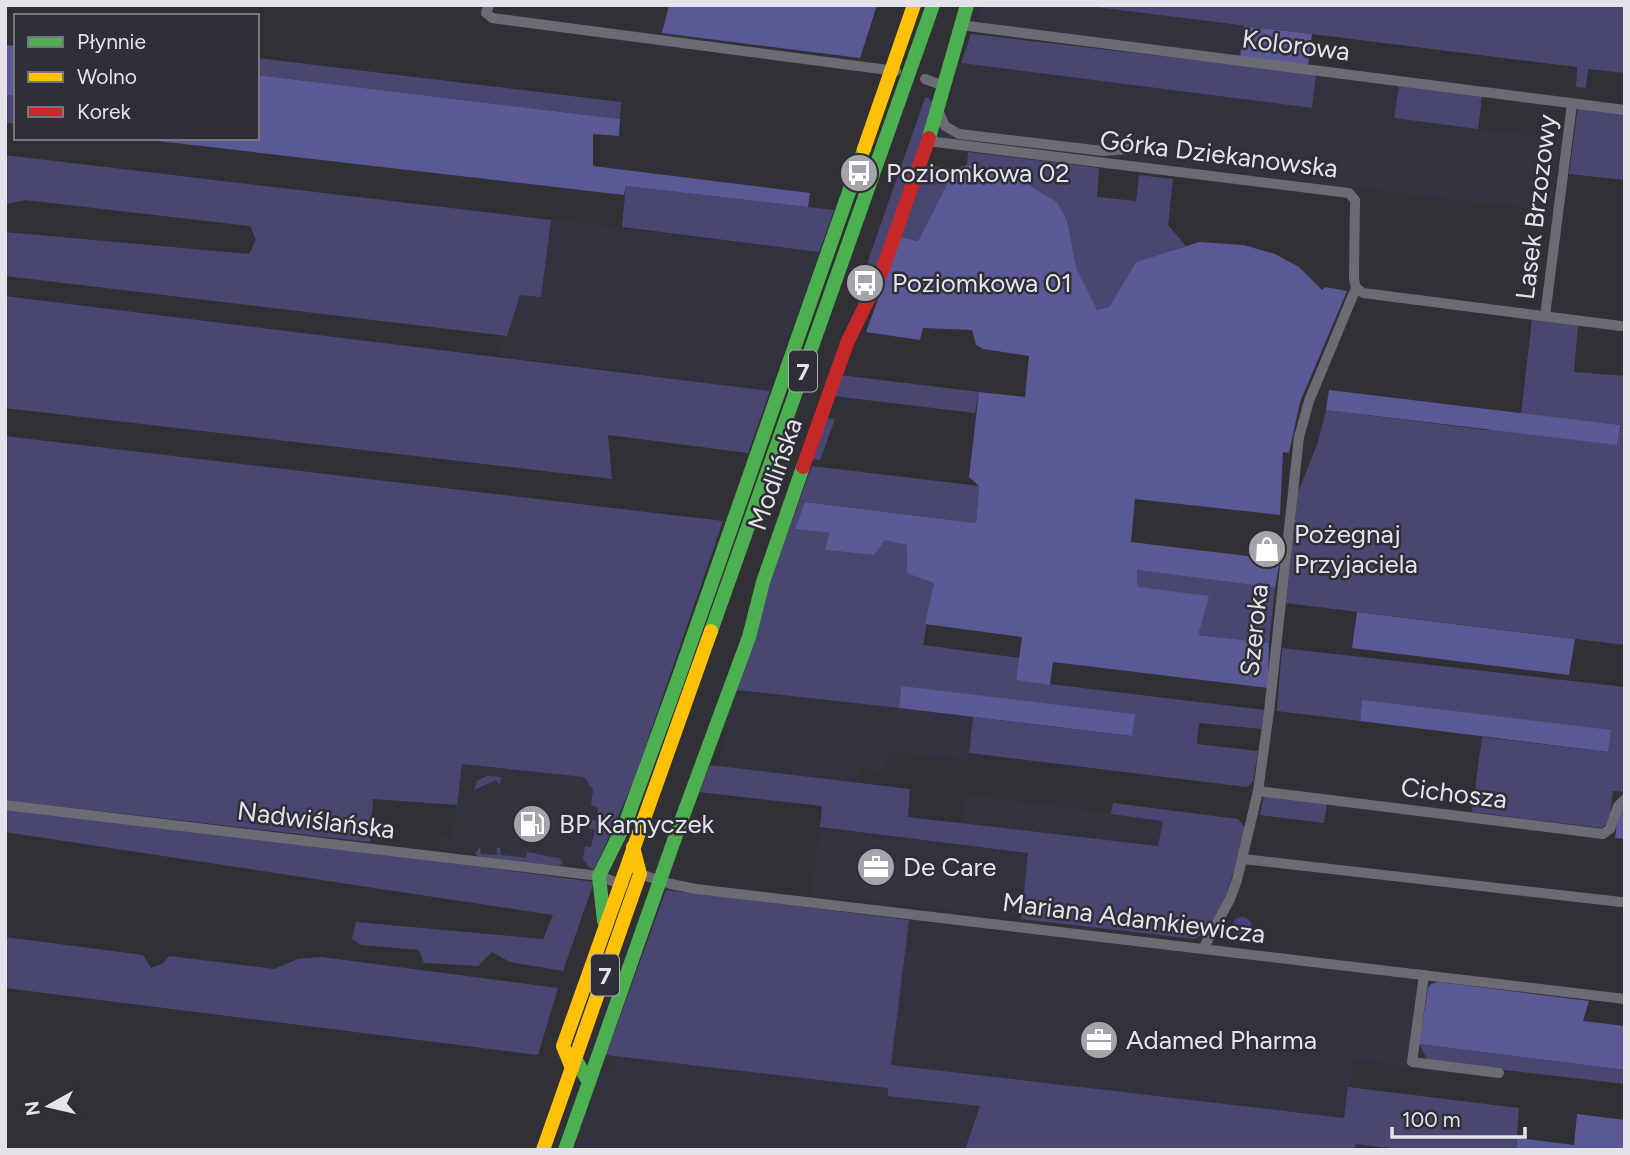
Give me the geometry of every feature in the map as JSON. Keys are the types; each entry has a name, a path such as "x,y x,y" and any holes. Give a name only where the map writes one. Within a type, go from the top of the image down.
{"main road":[{"path":"605,927 599,876 627,819 677,682 914,5"},
{"name":"7","path":"575,1060 563,1046 933,5"},
{"name":"Modlińska","path":"565,1150 749,637 763,582 843,354 882,271 928,141 967,5"},
{"path":"633,847 640,874"},
{"name":"7","path":"543,1150 640,874"},
{"path":"575,1060 591,1076"}],"street":[{"path":"489,5 486,13 492,18 891,69 908,74"},
{"name":"Kolorowa","path":"960,25 1625,110"},
{"path":"925,79 944,86"},
{"name":"Lasek Brzozowy","path":"1545,316 1572,104"},
{"path":"938,110 945,126 959,134 1103,151 1129,149"},
{"name":"Górka Dziekanowska","path":"928,141 1349,193 1355,200 1356,288"},
{"path":"1356,288 1363,293 1375,295 1621,326"},
{"name":"Szeroka","path":"1203,948 1230,899 1243,859 1258,791 1299,437 1309,401 1356,288"},
{"name":"Cichosza","path":"1258,791 1603,834 1610,829 1618,806 1625,799"},
{"name":"Nadwiślańska","path":"5,805 599,876 620,884"},
{"path":"1243,859 1621,902"},
{"name":"Mariana Adamkiewicza","path":"640,874 661,882 696,889 1625,999"},
{"path":"620,884 627,889 632,899"},
{"path":"1424,975 1412,1062 1499,1073"}],"shaded area":[{"path":"669,5 877,5 860,58 662,33"},
{"path":"982,5 1080,5 1244,26 1240,57 977,22"},
{"path":"1080,5 1625,5 1625,73 1588,69 1586,88 1576,87 1577,67"},
{"path":"1244,26 1312,34 1308,65 1240,57"},
{"path":"971,34 1316,74 1312,108 961,63"},
{"path":"5,45 14,46 14,96 5,95"},
{"path":"259,58 621,102 620,119 259,75"},
{"path":"961,63 1312,108 1315,76 1399,86 1395,118 1560,139 1551,211 937,137"},
{"path":"259,75 620,119 619,136 593,134 593,166 810,193 808,207 626,186 624,195 149,140 259,140"},
{"path":"1399,86 1482,96 1478,129 1394,118"},
{"path":"5,95 14,96 14,124 5,123"},
{"path":"928,97 936,108 876,272 866,269 925,98"},
{"path":"1578,107 1625,114 1625,180 1569,174"},
{"path":"968,152 1099,168 1097,197 1136,201 1139,175 1173,179 1168,225 1186,246 1136,262 1109,307 1096,310 1076,267 1067,220 1057,202 1005,169 967,165"},
{"path":"5,155 551,220 541,297 520,295 507,336 5,276 5,232 249,254 256,240 250,226 25,200 7,204"},
{"path":"967,165 1005,169 1028,177 1031,186 1057,202 1067,220 1076,267 1097,310 1109,307 1136,262 1199,242 1244,245 1275,254 1299,267 1322,290 1325,287 1347,291 1300,402 1289,453 1283,452 1280,515 1135,499 1131,542 1280,560 1275,588 1137,570 1138,587 1209,596 1198,635 1269,643 1268,688 1053,662 1050,685 1016,680 1022,637 925,624 934,583 907,573 907,545 885,540 874,555 825,550 829,533 795,529 805,502 976,523 979,486 969,477 979,392 1025,397 1029,356 983,349 976,345 972,330 923,328 920,340 866,332 901,237 918,241 955,169"},
{"path":"927,166 955,169 918,241 901,237"},
{"path":"626,186 834,210 819,252 622,227"},
{"path":"465,209 819,252 770,391 498,356 507,336"},
{"path":"5,296 770,391 748,453 608,435 612,479 5,408"},
{"path":"1532,319 1578,325 1574,372 1625,376 1625,645 1286,603 1298,492 1318,442 1326,410 1485,430 1619,425 1521,414"},
{"path":"840,375 979,392 975,413 833,396"},
{"path":"1329,390 1620,425 1617,445 1326,410"},
{"path":"826,418 835,419 820,460 812,459"},
{"path":"5,436 723,521 633,783 594,870 583,859 585,846 591,847 595,830 589,828 591,820 596,821 598,808 591,805 593,790 584,777 462,764 457,805 373,799 370,842 5,800"},
{"path":"812,466 979,486 976,523 805,502 796,529 829,533 825,550 874,555 885,539 907,545 934,583 923,645 1020,658 1016,680 1265,710 1261,729 1199,723 1197,744 1258,751 1253,782 1247,787 969,753 973,717 1131,736 1134,714 901,687 899,708 736,690 761,606"},
{"path":"1137,570 1275,588 1269,643 1198,635 1138,587"},
{"path":"1357,612 1575,639 1569,675 1352,648"},
{"path":"1282,648 1625,687 1625,792 1613,791 1609,823 1601,828 1472,812 1482,737 1607,752 1611,731 1362,701 1360,721 1277,711"},
{"path":"901,686 1135,714 1132,736 899,708"},
{"path":"736,690 973,717 968,760 889,751 885,771 859,768 858,783 717,766 727,732 722,731"},
{"path":"1362,700 1611,730 1608,752 1360,721"},
{"path":"462,764 584,777 593,790 592,804 598,808 596,821 589,828 595,829 591,847 586,846 583,859 588,866 439,850 440,838 453,838"},
{"path":"710,765 910,789 908,817 1158,846 1163,821 1111,814 1113,803 1238,819 1245,828 1221,907 1214,921 1194,939 1021,919 1028,853 820,827 822,806 699,792"},
{"path":"487,776 501,777 500,785 496,780 474,790 477,781"},
{"path":"964,795 1164,820 1158,846 961,823"},
{"path":"1264,795 1327,803 1324,823 1260,815"},
{"path":"1625,802 1625,839 1615,838 1619,807"},
{"path":"5,803 594,882 563,971 510,962 492,952 478,966 424,963 419,950 361,945 352,939 356,922 543,939 553,915 5,832"},
{"name":"De Care","path":"820,827 1029,853 1021,919 811,895"},
{"path":"480,847 481,854 497,855 497,848 500,848 501,855 526,858 527,852 559,858 563,863 559,866 481,858 475,854"},
{"path":"666,890 909,920 891,1065 1344,1118 1348,1087 1519,1108 1516,1150 1407,1150 1356,1144 1353,1150 965,1150 980,1106 888,1096 888,1088 606,1055"},
{"path":"1242,917 1249,920 1252,927 1249,934 1242,937 1235,934 1232,927 1235,920"},
{"name":"Adamed Pharma","path":"909,920 1413,979 1418,987 1407,1066 1355,1059 1344,1118 891,1065"},
{"path":"5,937 143,955 151,968 162,964 169,956 274,969 298,959 322,957 558,988 538,1055 5,988"},
{"path":"1438,982 1589,1001 1583,1021 1625,1026 1625,1070 1419,1044 1428,988"},
{"path":"1419,1044 1625,1070 1625,1084 1428,1061"},
{"path":"618,1056 888,1088 889,1096 980,1106 965,1150 574,1150 594,1078 600,1070 614,1072"},
{"path":"1577,1114 1625,1120 1625,1150 1516,1150 1517,1138 1574,1145"}],"traffic: fast":[{"path":"711,631 933,5"},
{"path":"929,138 967,5"},
{"path":"604,921 599,876 627,819 677,682 864,149"},
{"path":"589,1082 749,637 763,582 803,467"},
{"path":"565,1150 589,1082 575,1059"}],"traffic: slow":[{"path":"864,149 914,5"},
{"path":"572,1068 563,1046 711,631"},
{"path":"543,1150 640,874 633,847"}],"traffic: jam":[{"path":"803,467 847,343 882,271 929,138"}],"place":[{"name":"Poziomkowa 02","path":"859,173"},
{"name":"Poziomkowa 01","path":"865,283"},
{"name":"Pożegnaj Przyjaciela","path":"1267,549"},
{"name":"BP Kamyczek","path":"532,824"},
{"name":"De Care","path":"876,867"},
{"name":"Adamed Pharma","path":"1099,1040"}]}
